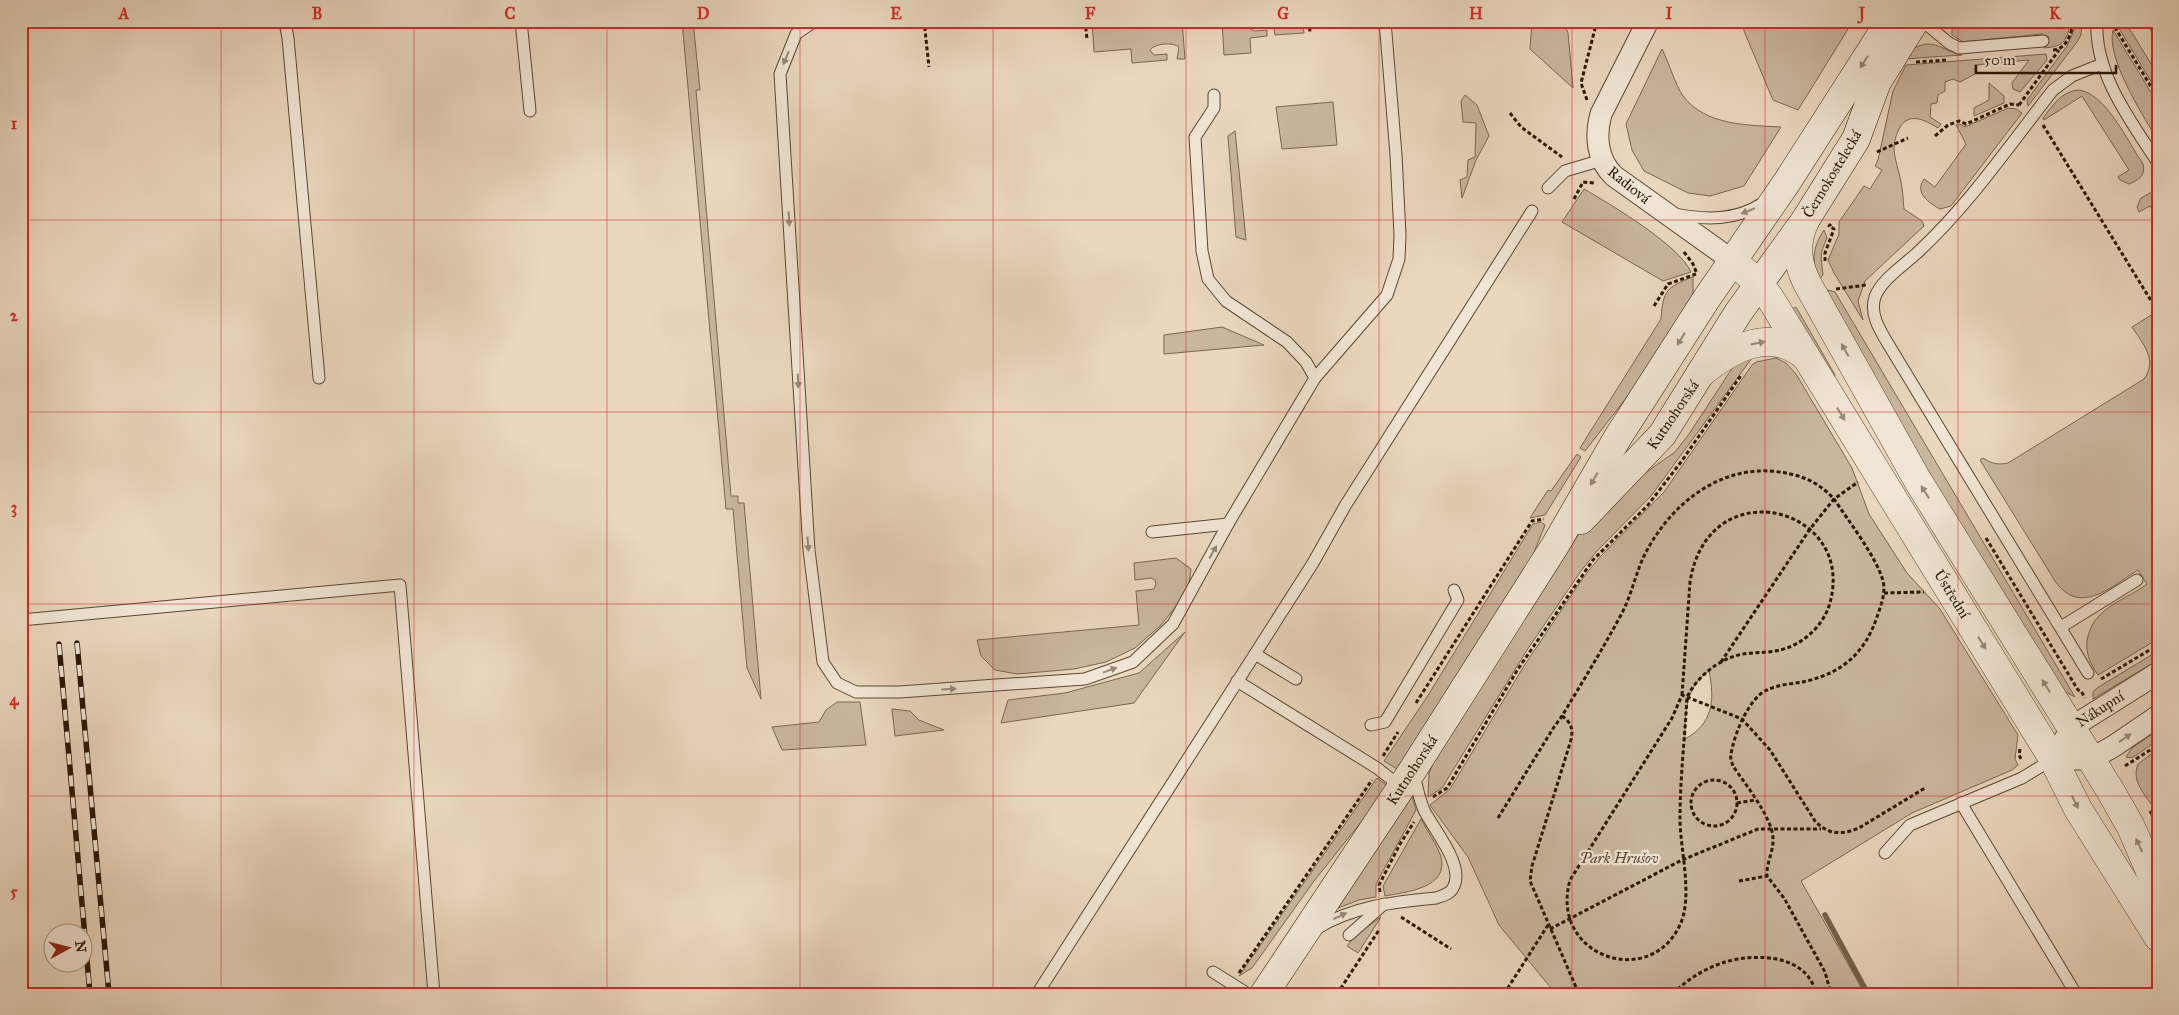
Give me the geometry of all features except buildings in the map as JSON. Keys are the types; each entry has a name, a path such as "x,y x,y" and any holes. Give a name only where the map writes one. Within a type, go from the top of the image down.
{"main road":[{"name":"Černokostelecká","path":"1733,261 1787,182 1901,43 1924,22"},
{"name":"Černokostelecká","path":"1764,277 1806,219 1856,139 1877,82 1901,43"},
{"path":"1806,219 1800,231 1798,256 1802,270 1824,290"},
{"path":"1733,261 1764,277"},
{"name":"Kutnohorská","path":"1264,994 1407,779 1556,544 1618,437 1733,261"},
{"name":"Kutnohorská","path":"1556,544 1613,488 1662,435 1738,313 1764,277"},
{"name":"Ústřední","path":"2158,890 2131,827 2091,758 1918,480 1824,290 1792,278 1764,277 1770,298 2053,759 2078,809 2158,937"},
{"path":"1700,374 1727,355 1759,342 1778,342 1788,345 1806,357"}],"street":[{"path":"1596,130 1601,114 1648,21"},
{"name":"Radiová","path":"1596,130 1602,160 1606,169 1733,261"},
{"name":"Nákupní","path":"2053,759 2072,727 2158,673"},
{"path":"2053,759 2091,758 2114,746 2158,716"}],"lane":[{"path":"281,21 286,27 288,38 319,378"},
{"path":"522,21 530,111"},
{"path":"815,21 796,34 780,74 809,550 823,662 837,683 856,692 900,692 1085,679 1133,662 1173,624 1228,524 1315,378 1387,295 1399,259 1400,234 1396,154 1385,21"},
{"path":"2097,21 2096,36 2102,64 2124,110 2158,164"},
{"path":"2154,21 2158,32"},
{"path":"1924,22 1948,43 1958,48 2046,46"},
{"path":"2088,673 1882,333 1874,309 1875,297 1881,287 1927,244 1960,209 2053,90 2072,76 2102,64"},
{"path":"1214,95 1214,108 1195,137 1202,251 1208,279 1226,301 1287,342 1306,362 1315,378"},
{"path":"1548,188 1558,176 1576,167 1602,160"},
{"path":"1663,211 1703,218 1736,215 1762,203 1787,182"},
{"path":"1037,994 1313,563 1354,490 1532,212"},
{"path":"1152,532 1228,524"},
{"path":"2061,628 2137,580"},
{"path":"21,620 400,585 434,994"},
{"path":"1371,725 1384,722 1458,600 1454,590"},
{"path":"1255,654 1296,679"},
{"path":"1238,681 1377,768 1407,779 1447,847 1454,863 1456,879 1453,888 1447,894 1436,898 1382,900 1348,912 1327,922 1300,939"},
{"path":"1885,853 1910,825 2022,778 2053,759"},
{"path":"1961,803 2076,994"},
{"path":"1348,935 1382,900"},
{"path":"1213,972 1248,994"}],"path":[{"path":"928,21 925,30 929,67"},
{"path":"1085,21 1087,39"},
{"path":"1308,21 1310,32"},
{"path":"1596,130 1581,83 1597,21"},
{"path":"2019,105 2066,42 2075,21"},
{"path":"2114,21 2114,26 2158,98"},
{"path":"1901,43 1952,59"},
{"path":"2046,46 2060,50"},
{"path":"1936,136 1948,124 1959,121 1966,124 2010,104 2019,105 2025,109"},
{"path":"1510,113 1520,127 1576,167"},
{"path":"2041,122 2158,312"},
{"path":"1877,152 1908,138"},
{"path":"1874,158 1879,142"},
{"path":"1654,306 1668,284 1696,273"},
{"path":"1824,290 1863,284 1881,287"},
{"path":"2154,305 2158,303"},
{"path":"1428,800 1447,788 1518,669 1588,567 1607,545 1648,505 1682,462 1742,374"},
{"path":"1498,818 1562,716 1619,618 1644,556 1652,541 1671,517 1692,497 1723,478 1736,474 1762,471 1788,473 1811,480 1827,490 1834,499 1880,572 1884,593 1868,640 1855,657 1822,676 1762,692 1742,719 1730,756 1733,766 1772,830 1773,844 1768,861 1767,876 1784,898 1825,972 1831,994"},
{"path":"1720,662 1741,654 1780,650 1792,646 1803,640 1822,621 1828,608 1833,581 1827,552 1820,539 1810,529 1788,516 1778,513 1755,512 1731,518 1712,532 1703,544 1693,567 1690,582 1682,695 1672,718 1575,871 1568,890 1567,910 1570,919 1585,944 1593,950 1610,957 1619,959 1641,957 1660,950 1673,937 1683,918 1686,896 1682,860 1680,809 1687,697 1705,674 1720,662 1810,529 1834,499 1861,480"},
{"path":"1414,706 1532,521 1545,519"},
{"path":"1884,593 1930,592"},
{"path":"2098,681 2158,645"},
{"path":"2082,691 2090,686"},
{"path":"1682,695 1742,719 1770,750 1822,829"},
{"path":"1562,716 1571,725 1573,730 1571,740 1530,875 1531,886 1579,994"},
{"path":"1386,751 1400,729"},
{"path":"2125,766 2158,745"},
{"path":"1227,981 1238,975 1370,785 1377,768"},
{"path":"1713,780 1720,780 1733,789 1738,803 1736,811 1726,824 1711,827 1697,820 1690,806 1694,791 1705,781 1713,780"},
{"path":"1504,994 1549,927 1570,919 1682,860 1758,829 1822,829 1840,833 1859,828 1925,788"},
{"path":"1738,803 1755,800"},
{"path":"1382,900 1380,886 1400,844 1418,815"},
{"path":"1739,881 1767,876"},
{"path":"1395,913 1451,949"},
{"path":"1337,994 1383,924"},
{"path":"1673,994 1693,977 1711,968 1738,960 1762,958 1782,961 1799,967 1811,979 1816,994"}],"green space":[{"path":"682,21 693,21 700,90 696,90 731,496 738,496 738,503 744,503 761,699 747,668 733,509 726,509"},
{"path":"1092,21 1182,21 1185,59 1177,59 1179,47 1169,44 1156,46 1150,50 1154,55 1167,54 1167,60 1132,63 1131,49 1094,52"},
{"path":"1222,21 1258,21 1251,23 1250,29 1255,31 1267,30 1267,36 1250,38 1251,53 1224,55"},
{"path":"1276,21 1302,21 1304,33 1275,35 1274,29 1278,25"},
{"path":"1532,21 1563,21 1568,33 1573,88 1530,49"},
{"path":"1743,21 1853,21 1798,110 1773,100 1744,31"},
{"path":"1958,21 2072,21 2066,38 2061,44 2044,48 2049,37 2042,34 1963,42 1952,35 1952,26"},
{"path":"2078,21 2082,21 2081,35 2077,42 2028,106 2027,100 2067,46"},
{"path":"2117,21 2138,21 2129,28 2158,75 2158,93 2117,25"},
{"path":"2113,30 2158,104 2158,134 2155,136 2126,84 2120,69 2112,41"},
{"path":"1925,44 1935,45 1962,55 1903,59 1916,47"},
{"path":"1662,49 1677,86 1692,106 1703,113 1728,122 1781,127 1744,186 1710,196 1688,193 1644,171 1632,150 1626,124"},
{"path":"2046,54 2047,60 2020,92 2013,89 2012,83 2029,60 1975,65 1975,74 1960,82 1953,79 1945,82 1945,91 1938,95 1937,103 1931,104 1930,117 1941,124 1938,128 1928,122 1917,119 1907,120 1903,123 1896,136 1894,148 1902,185 1904,209 1922,221 1924,226 1865,281 1858,301 1863,320 1828,260 1839,234 1839,222 1864,186 1870,189 1882,170 1875,166 1878,160 1893,91 1906,65"},
{"path":"1989,83 2004,96 2004,103 1974,116 1974,108 1989,100"},
{"path":"2078,90 2088,93 2097,99 2123,131 2143,164 2143,174 2136,181 2129,184 2118,177 2129,170 2082,96 2044,120 2043,118 2050,108 2062,96"},
{"path":"1465,95 1477,105 1489,136 1476,160 1462,198 1460,180 1467,177 1468,160 1475,157 1476,123 1463,122 1461,101"},
{"path":"1333,102 1337,145 1282,149 1276,107"},
{"path":"2008,108 2016,109 2022,113 1951,206 1940,209 1927,201 1921,189 1924,179 1935,187 1966,144 1956,125 1960,124 1965,127"},
{"path":"1235,131 1246,240 1236,237 1228,136"},
{"path":"1584,189 1659,238 1684,261 1691,272 1663,281 1562,222"},
{"path":"2152,192 2158,192 2158,218 2150,206 2139,212 2137,207 2141,198"},
{"path":"1824,230 1827,238 1821,256 1823,275 1819,280 1814,254 1817,242"},
{"path":"1693,277 1693,294 1689,303 1634,388 1585,451 1580,448 1661,319 1663,302 1668,291 1677,284"},
{"path":"1825,291 1835,292 2075,697 2062,690 1961,528"},
{"path":"1796,307 1835,375 1834,378 1790,310"},
{"path":"2153,314 2158,319 2158,639 2098,675 2090,662 2087,652 2087,641 2092,626 2104,611 2147,584 2138,570 2096,595 2085,598 2075,597 2065,592 2055,581 1980,460 1983,458 1995,464 2008,463 2144,379 2150,365 2149,359 2144,346 2132,327"},
{"path":"1222,327 1264,345 1164,354 1164,335"},
{"path":"1752,358 1651,496 1597,551 1581,571 1527,650 1442,788 1428,797 1429,773 1436,756 1584,526 1628,485 1675,452 1735,364"},
{"name":"Park Hrušov","path":"1776,358 1786,363 1796,374 1852,468 1869,514 1907,573 1940,609 2018,735 2015,759 2018,765 2012,770 1912,813 1801,881 1865,994 1556,994 1499,925 1468,857 1430,805 1450,789 1524,666 1583,578 1599,558 1664,492 1752,365 1756,362","holes":["1709,671 1711,682 1710,710 1706,719 1694,733 1685,739 1686,710 1691,693 1701,677"]},
{"path":"1577,454 1581,457 1545,515 1530,518 1548,490 1551,491"},
{"path":"1541,522 1545,525 1531,560 1397,769 1384,761 1427,697 1533,524"},
{"path":"1176,558 1191,569 1189,585 1174,609 1160,626 1135,648 1106,662 1074,669 1017,674 995,670 981,656 977,640 1139,625 1136,591 1154,589 1156,584 1155,580 1151,578 1135,580 1134,563"},
{"path":"1185,632 1134,703 1001,723 1008,700 1065,693 1139,673"},
{"path":"2158,651 2158,660 2093,699 2093,692 2097,688"},
{"path":"837,702 860,702 866,745 782,750 772,727 819,722 826,710"},
{"path":"892,709 910,711 919,720 944,730 895,736"},
{"path":"2158,730 2158,740 2132,758 2126,757 2132,748"},
{"path":"2158,749 2158,814 2138,784 2136,771 2138,764"},
{"path":"1377,778 1389,787 1314,881 1252,968 1239,976"},
{"path":"1412,796 1416,810 1376,884 1376,897 1359,900 1338,908"},
{"path":"1421,819 1441,857 1442,867 1439,876 1424,887 1385,896 1383,886"},
{"path":"1381,917 1358,953 1347,946 1356,935"}],"waterway":[{"path":"1825,915 1868,994"}],"railway":[{"path":"77,643 109,994"},
{"path":"59,644 90,994"}]}
